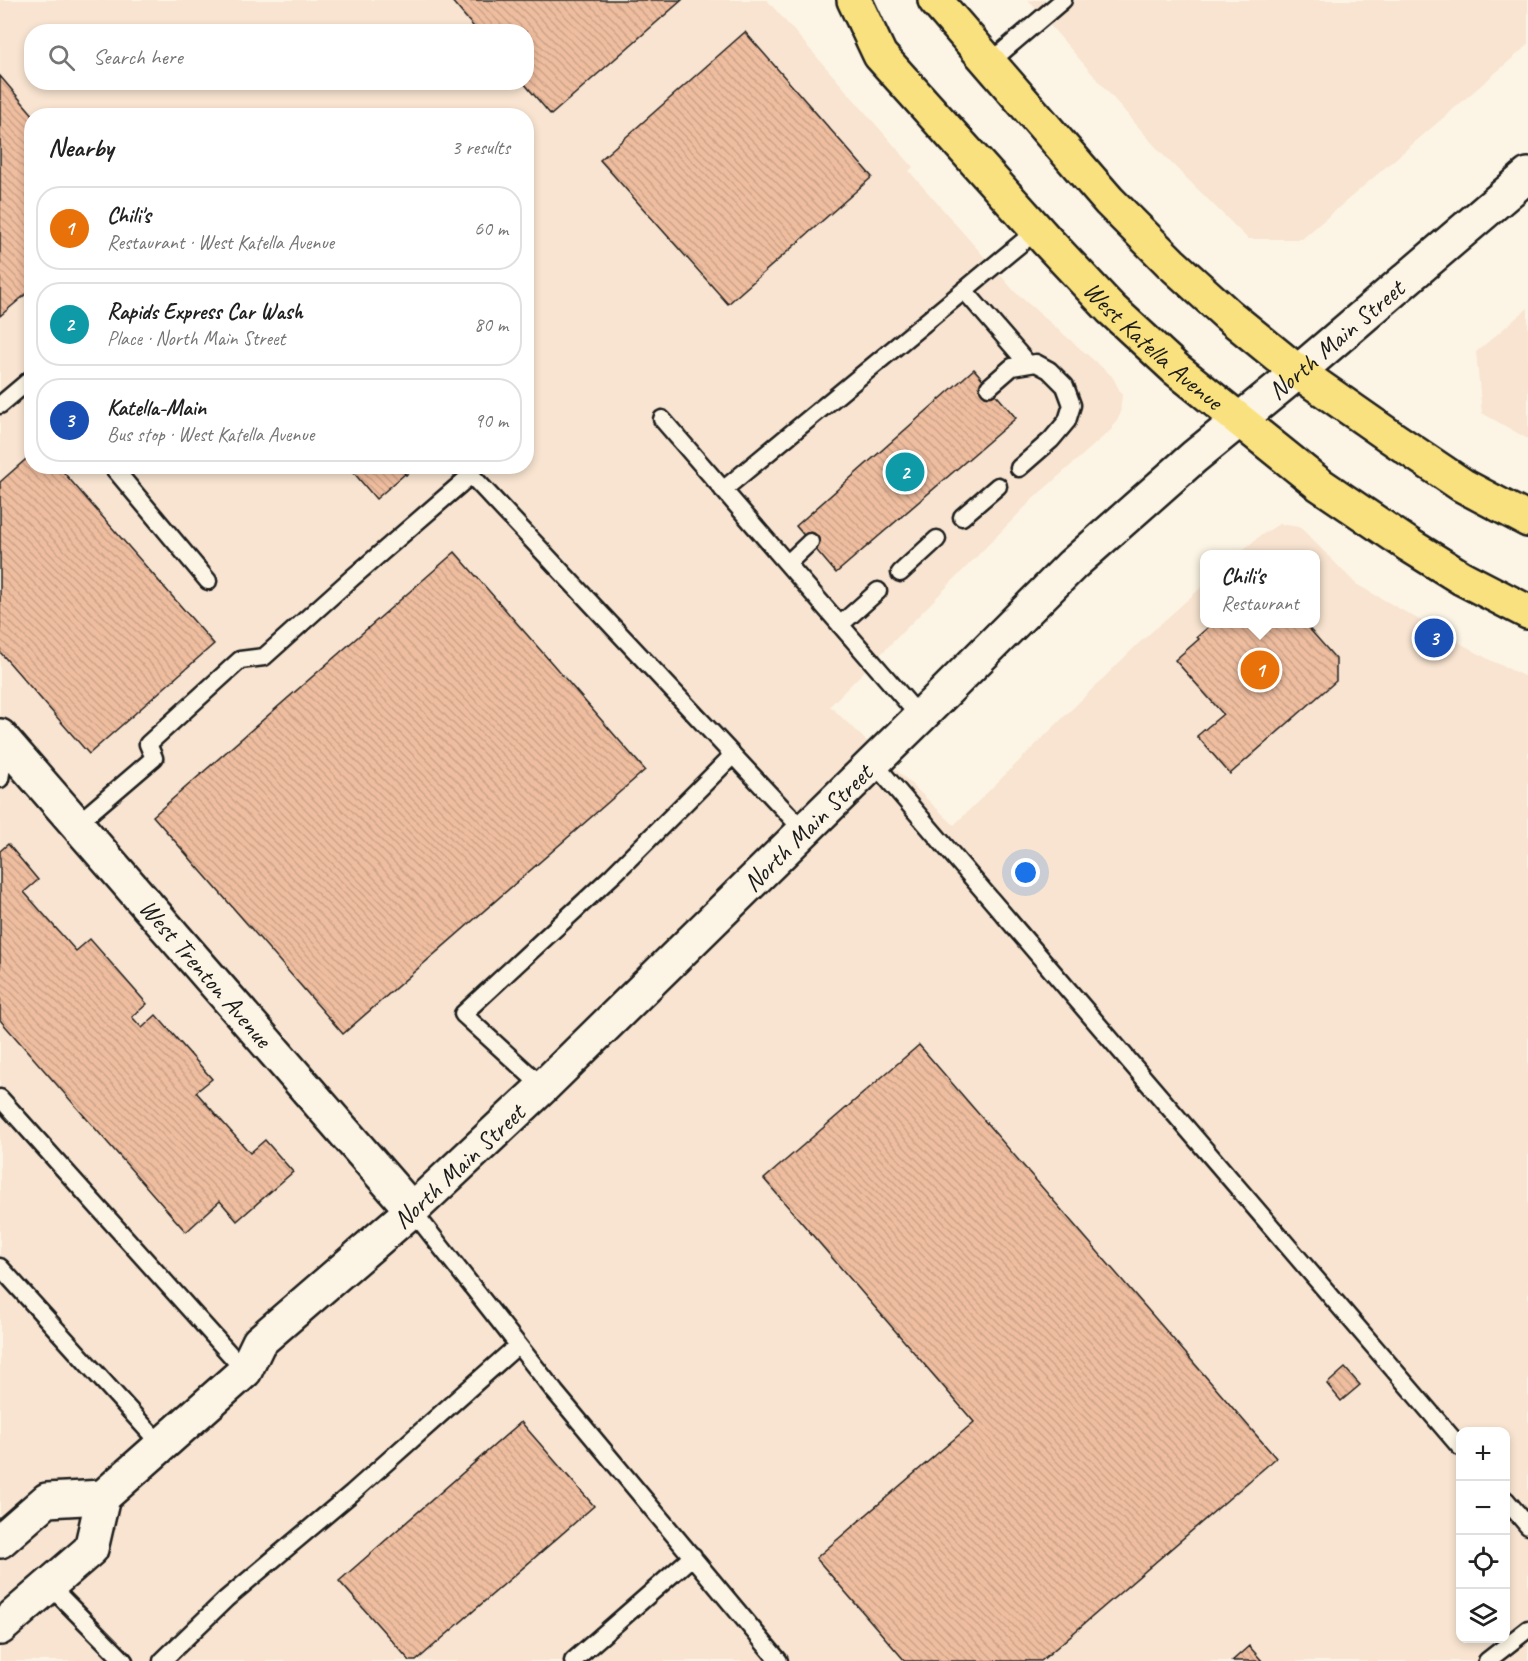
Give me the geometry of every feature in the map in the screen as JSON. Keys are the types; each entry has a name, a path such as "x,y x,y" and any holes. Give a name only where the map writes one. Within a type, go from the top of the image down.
{"main road":[{"name":"West Katella Avenue","path":"854,0 880,55 1111,309 1176,369 1319,484 1462,578 1528,612"},
{"path":"934,0 1109,201 1171,263 1228,315 1298,372 1462,485 1528,520"},
{"name":"North Main Street","path":"103,1497 245,1371 259,1342 412,1210 543,1088 1072,565 1194,457 1298,372 1528,175"},
{"name":"West Trenton Avenue","path":"2,741 77,824 412,1210"},
{"path":"0,1542 47,1500 103,1497 91,1549 0,1628"}],"lane":[{"path":"990,63 1064,0"},
{"path":"723,490 1037,230"},
{"path":"964,290 1028,364"},
{"path":"989,387 1012,367 1036,363 1049,370 1065,386 1072,405 1067,421 1051,440 1019,468"},
{"path":"0,405 24,385"},
{"path":"662,419 920,717"},
{"path":"119,474 208,580"},
{"path":"77,824 154,758 148,744 240,660 264,657 471,475 804,831"},
{"path":"962,517 998,486"},
{"path":"900,573 937,539"},
{"path":"788,563 810,542"},
{"path":"840,625 878,591"},
{"path":"0,779 2,741"},
{"path":"543,1088 462,1014 613,875 733,755"},
{"path":"873,762 1456,1442"},
{"path":"0,1098 245,1371"},
{"path":"412,1210 555,1392 779,1661"},
{"path":"0,1267 161,1445"},
{"path":"162,1661 226,1599 352,1493 518,1345"},
{"path":"1510,1505 1528,1526"},
{"path":"573,1661 693,1556"},
{"path":"49,1585 124,1661"},
{"path":"1486,1661 1528,1629"}],"shaded area":[{"path":"0,0 767,0 913,167 909,171 1016,293 1112,376 1122,395 1120,415 1111,430 1035,497 830,706 954,825 1138,644 1200,589 1200,628 1320,628 1320,550 1243,550 1279,524 1300,527 1356,584 1490,660 1528,678 1528,1661 0,1661"},
{"path":"1028,0 1528,0 1528,45 1302,239 1248,239 1161,153"},
{"path":"1528,308 1528,439 1482,413 1476,352"}],"building":[{"path":"451,0 682,0 551,115 530,90 534,90 534,24 471,24"},
{"path":"745,32 872,177 728,304 600,160"},
{"path":"0,76 27,108 24,108 24,296 0,316"},
{"path":"974,369 1016,418 836,573 796,526"},
{"path":"24,461 24,474 65,474 214,644 89,754 0,652 0,482"},
{"path":"355,474 405,474 376,499"},
{"path":"455,552 645,770 343,1034 153,816"},
{"path":"1207,628 1309,628 1336,659 1336,681 1230,774 1197,736 1223,714 1175,660 1199,639 1197,637"},
{"path":"8,844 38,880 24,892 76,951 90,939 147,1004 132,1017 142,1028 156,1015 212,1079 196,1092 250,1153 265,1140 293,1172 237,1221 220,1201 186,1232 0,1020 0,851"},
{"path":"919,1045 1276,1458 1041,1661 905,1661 816,1558 974,1422 764,1179"},
{"path":"1345,1368 1360,1385 1341,1401 1327,1384"},
{"path":"521,1422 594,1506 416,1661 410,1661 339,1581"},
{"path":"1249,1646 1262,1661 1232,1661"}],"place":[{"name":"Rapids Express Car Wash","path":"905,472"},
{"name":"Katella-Main","path":"1434,638"},
{"name":"Chili's","path":"1260,670"}]}
